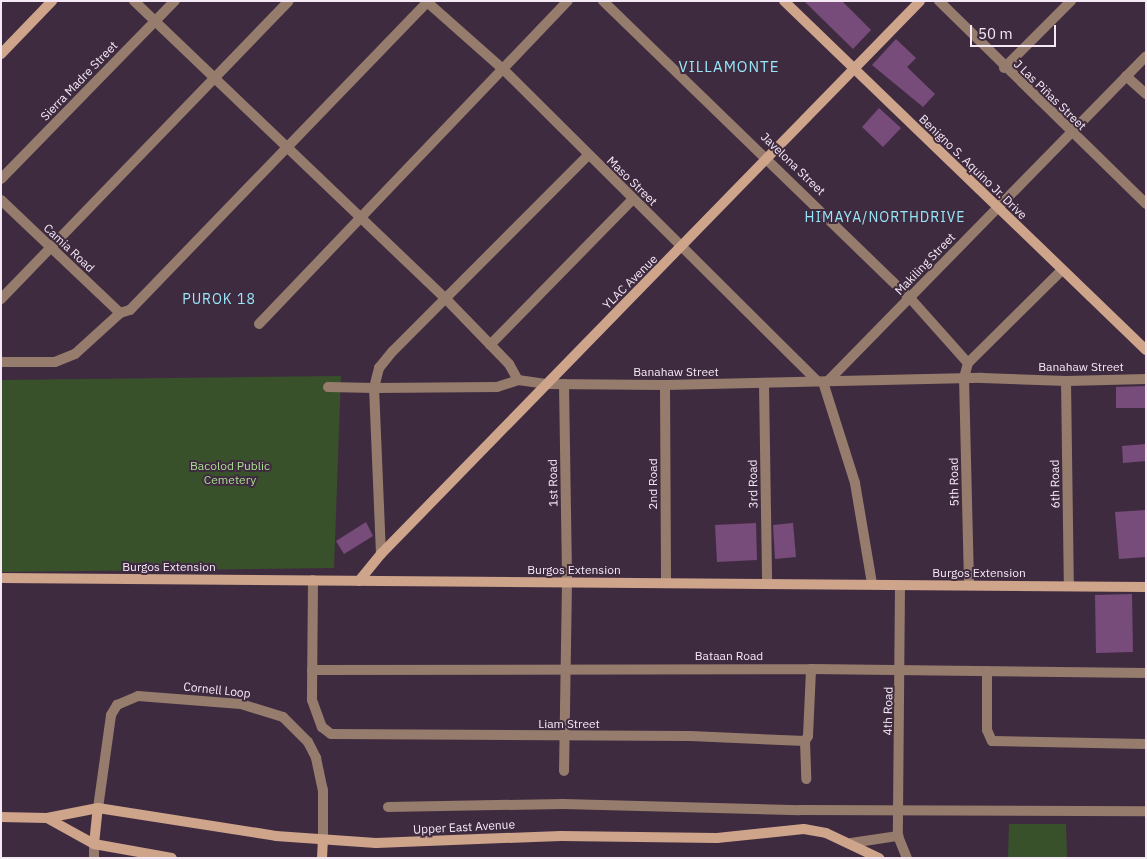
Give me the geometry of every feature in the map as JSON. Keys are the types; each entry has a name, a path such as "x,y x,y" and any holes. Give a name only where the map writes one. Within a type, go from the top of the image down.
{"street":[{"path":"1,54 52,1"},
{"path":"134,1 359,220 447,300 515,371 518,380"},
{"name":"Sierra Madre Street","path":"1,179 174,1"},
{"path":"1,299 290,1"},
{"path":"260,324 568,1"},
{"name":"Javelona Street","path":"603,1 769,158 910,298 968,363"},
{"name":"Benigno S. Aquino Jr. Drive","path":"784,1 1061,272 1146,350"},
{"name":"YLAC Avenue","path":"359,581 381,554 920,1"},
{"name":"J Las Piñas Street","path":"939,1 1004,68 1146,204"},
{"path":"1004,68 1071,1"},
{"path":"1,362 55,362 75,354 120,313 130,310 287,150 427,2"},
{"name":"Maso Street","path":"427,2 504,70 588,155 822,382"},
{"name":"Makiling Street","path":"822,382 910,298 996,207 1146,56"},
{"path":"1126,76 1146,94"},
{"path":"381,554 374,388 379,368 588,155"},
{"path":"490,345 633,199"},
{"name":"Camia Road","path":"1,200 120,313"},
{"path":"964,378 968,363 1061,272"},
{"name":"Banahaw Street","path":"328,387 497,386 518,380 546,384 665,385 964,378 1066,381 1146,379"},
{"name":"5th Road","path":"964,378 969,585"},
{"name":"6th Road","path":"1066,381 1069,586"},
{"path":"822,382 855,483 872,584"},
{"name":"1st Road","path":"564,384 567,582 564,771"},
{"name":"3rd Road","path":"764,384 766,583"},
{"name":"2nd Road","path":"665,385 666,582"},
{"name":"Burgos Extension","path":"1,578 1146,587"},
{"path":"312,670 313,580"},
{"name":"4th Road","path":"900,585 901,670 898,836 907,858"},
{"name":"Bataan Road","path":"312,670 565,668 1146,673"},
{"path":"806,779 805,741 808,736 811,669"},
{"name":"Liam Street","path":"312,670 315,712 322,727 331,734 690,736 805,741"},
{"path":"987,671 987,730 992,741 1146,744"},
{"name":"Cornell Loop","path":"98,808 111,715 117,705 138,696 241,704 283,716 308,742 316,758 323,790 323,841"},
{"path":"388,807 562,804 899,810 1146,811"},
{"path":"94,858 98,808"},
{"name":"Upper East Avenue","path":"1,817 47,818 98,808 323,841 428,842 561,836 682,839 804,829 826,832 879,858"},
{"name":"Upper East Avenue","path":"47,818 94,844 172,858"},
{"path":"851,843 898,836"},
{"path":"322,858 323,841"}],"green space":[{"name":"Bacolod Public Cemetery","path":"341,376 334,568 1,572 1,380"},
{"path":"1009,824 1066,824 1067,858 1008,858"}],"building":[{"path":"804,1 842,1 871,30 853,49"},
{"path":"896,39 916,58 907,67 935,94 923,107 872,65"},
{"path":"879,108 901,128 883,147 862,127"},
{"path":"1146,386 1146,408 1116,408 1116,387"},
{"path":"1146,444 1146,461 1123,463 1122,446"},
{"path":"1146,510 1146,557 1119,559 1115,512"},
{"path":"366,522 373,536 344,554 336,541"},
{"path":"756,523 757,560 717,562 715,525"},
{"path":"793,523 796,557 775,559 773,525"},
{"path":"1132,594 1133,652 1096,653 1095,595"}],"district":[{"name":"VILLAMONTE","path":"729,67"},
{"name":"HIMAYA/NORTHDRIVE","path":"885,217"},
{"name":"PUROK 18","path":"219,299"}]}
